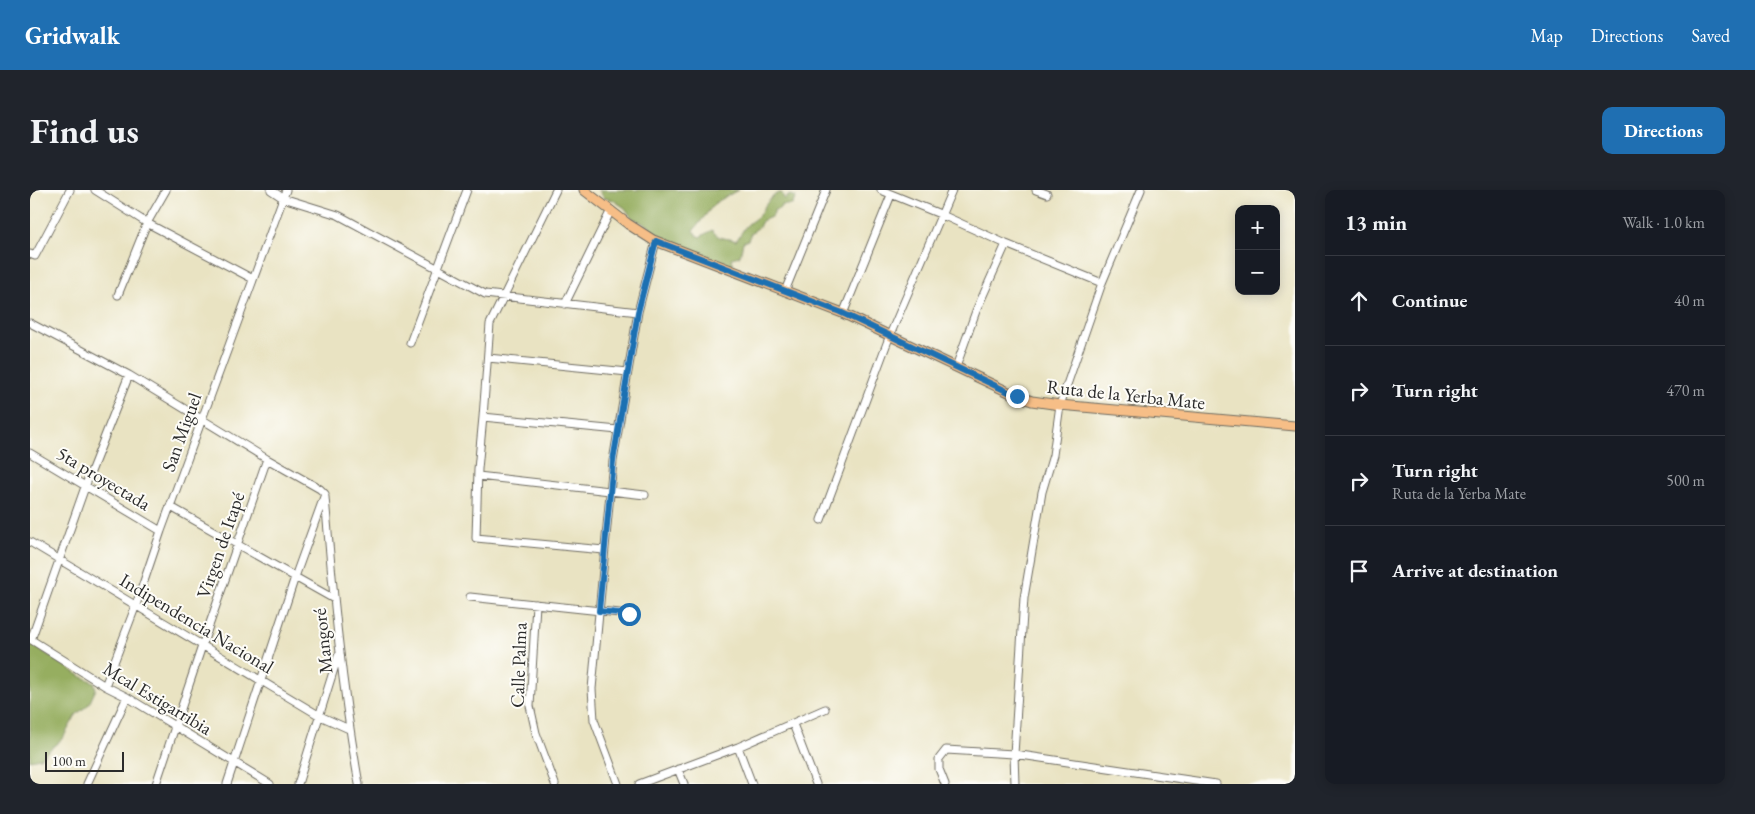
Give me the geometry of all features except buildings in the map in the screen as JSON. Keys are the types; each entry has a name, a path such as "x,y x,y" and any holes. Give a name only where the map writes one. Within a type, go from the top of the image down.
{"main road":[{"name":"Ruta de la Yerba Mate","path":"584,190 640,232 656,241 843,314 1017,396 1032,401 1295,426"}],"street":[{"path":"30,254 35,256 70,190"},
{"path":"95,190 147,224 253,279"},
{"path":"118,295 147,224 166,190"},
{"path":"271,190 283,198 338,215 485,294 638,312"},
{"name":"San Miguel","path":"105,686 286,190"},
{"path":"410,344 467,190"},
{"path":"556,190 490,324 478,476 476,538 604,550"},
{"path":"785,291 826,190"},
{"path":"881,190 1006,244 1102,282"},
{"path":"821,520 890,336 940,214 952,190"},
{"path":"1036,190 1046,194"},
{"path":"1015,784 1014,754 1024,598 1033,536 1042,492 1053,455 1060,405 1102,282 1141,190"},
{"path":"843,314 891,195"},
{"path":"565,304 611,210"},
{"path":"618,784 594,720 592,703 604,550 618,430 638,312 656,241"},
{"path":"956,367 976,311 1006,244"},
{"path":"31,325 129,375 320,489 325,494 295,577 228,784"},
{"path":"488,358 628,372"},
{"path":"31,639 129,375"},
{"path":"483,417 618,430"},
{"name":"5ta proyectada","path":"30,453 161,531"},
{"name":"Virgen de Itapé","path":"156,784 236,544 267,459"},
{"path":"478,476 645,495"},
{"name":"Mangoré","path":"325,494 334,599 349,729 359,784"},
{"path":"171,507 334,599"},
{"name":"Indipendencia Nacional","path":"30,542 320,716 349,729"},
{"path":"470,597 629,614"},
{"name":"Calle Palma","path":"536,604 530,706 536,733 555,784"},
{"name":"Mcal Estigarribia","path":"31,639 105,686 270,784"},
{"path":"298,784 340,652"},
{"path":"86,784 127,698"},
{"path":"639,784 793,724 826,709"},
{"path":"793,724 816,784"},
{"path":"738,746 752,784"},
{"path":"945,784 939,769 939,759 946,750 1014,754 1216,784"},
{"path":"678,769 684,784"},
{"path":"1167,784 1169,776"}],"green space":[{"path":"599,190 738,190 715,203 694,230 696,235 700,237 712,230 721,237 736,241 775,195 782,193 784,199 790,195 796,197 792,205 782,205 779,209 774,210 771,217 762,221 759,227 751,233 748,240 743,242 740,256 731,258 734,264 730,266 677,243 660,239 649,226 632,218 625,208 613,200 604,198"},
{"path":"30,643 82,677 94,682 96,689 89,704 76,715 63,738 40,758 30,760"}],"route":[{"path":"629,614 599,611 613,461 638,312 656,241 840,312 1017,396"}]}
